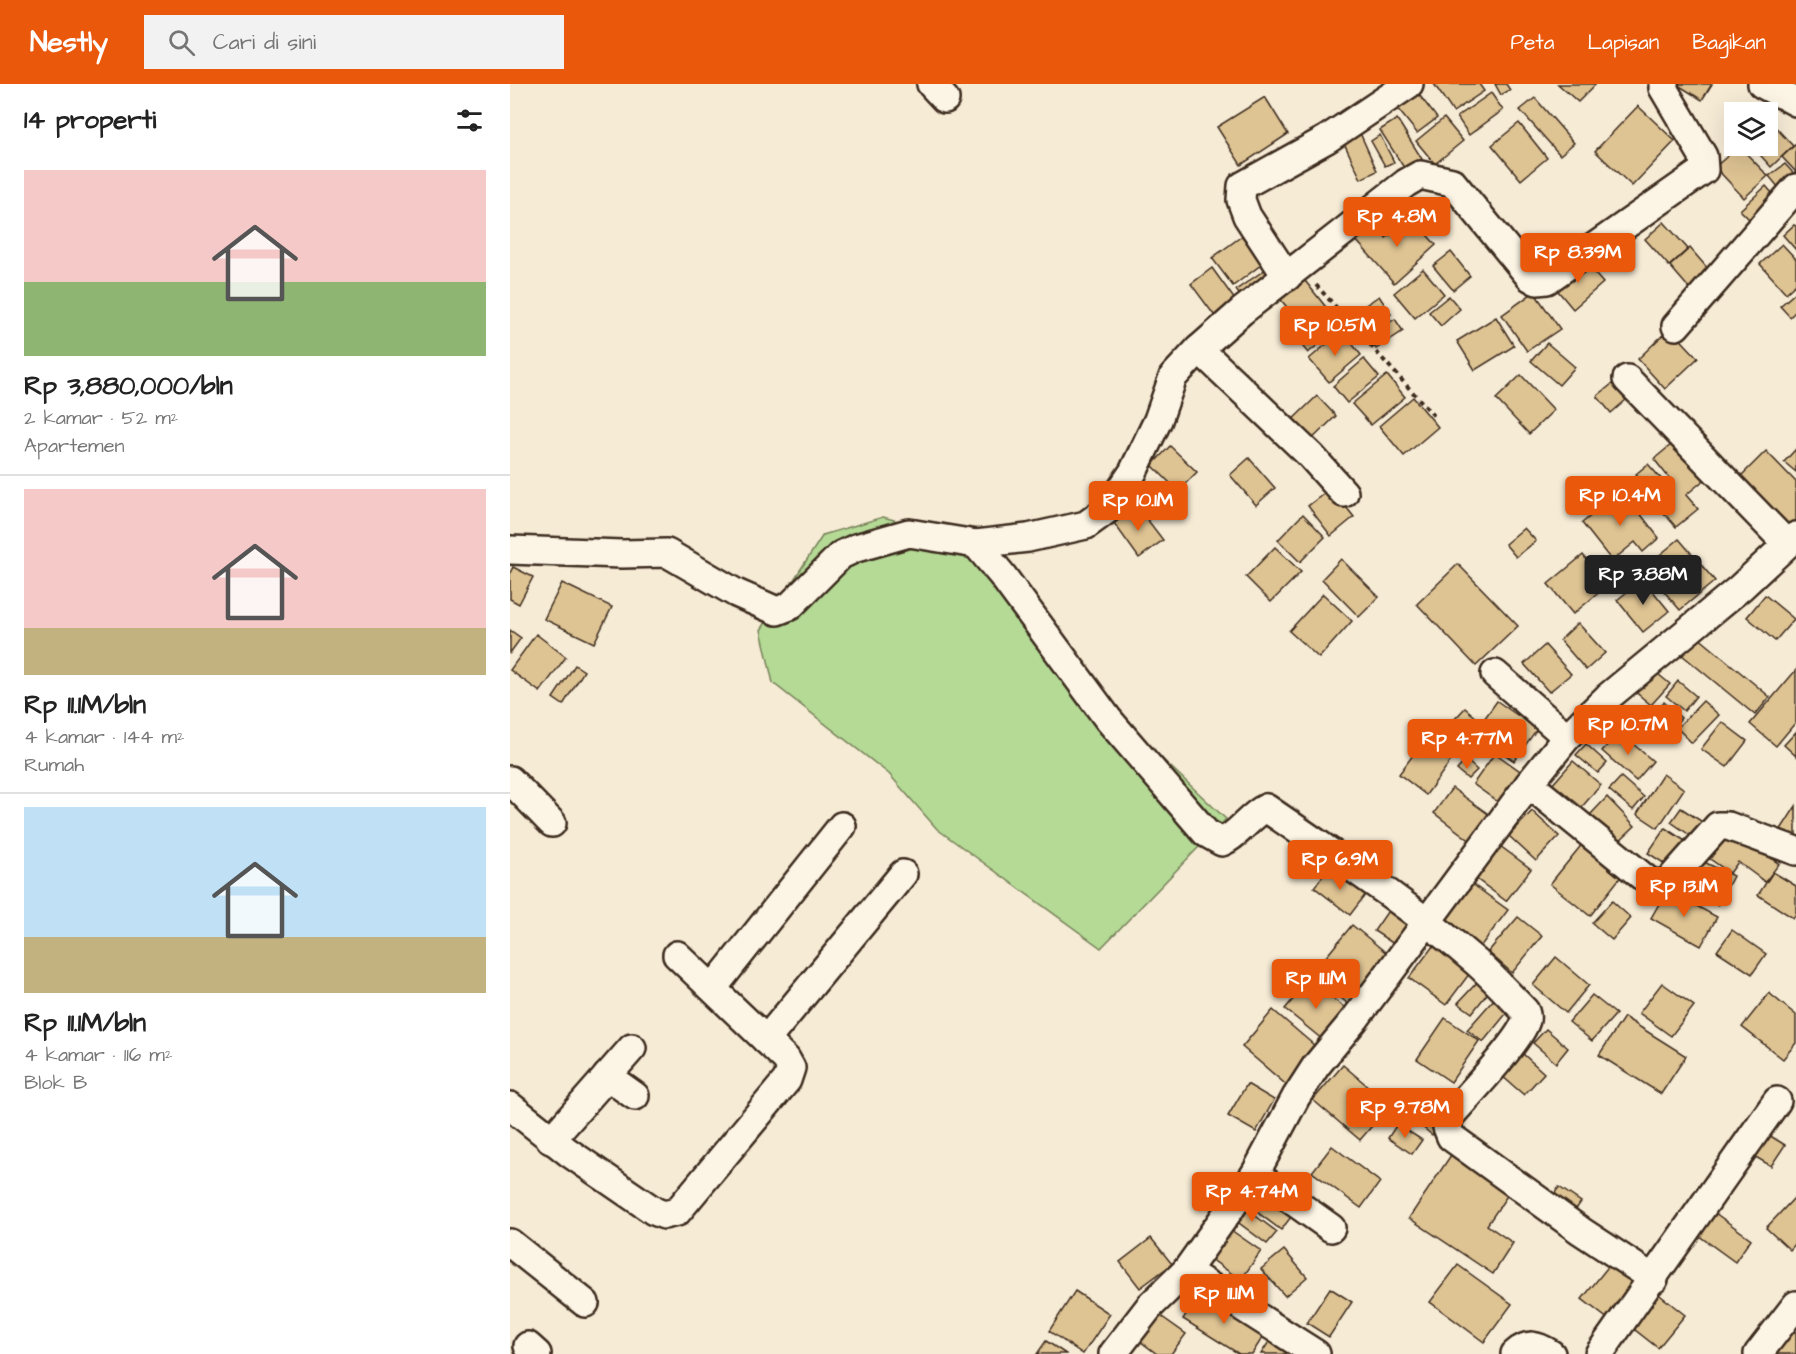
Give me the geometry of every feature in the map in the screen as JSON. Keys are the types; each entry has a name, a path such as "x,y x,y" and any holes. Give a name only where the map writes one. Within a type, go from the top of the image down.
{"street":[{"path":"1293,272 1247,216 1240,200 1242,186 1327,139 1409,84"},
{"path":"510,550 622,554 667,553 736,593 777,611 790,606 841,555 856,548 909,533 976,544 1028,538 1086,525 1108,509 1133,472 1158,420 1173,377 1199,349 1242,311 1406,183 1420,175 1452,182 1530,276 1537,281 1547,280 1704,170 1703,156 1669,100 1663,88 1664,84"},
{"path":"1762,84 1796,102"},
{"path":"1676,326 1796,188"},
{"path":"1199,349 1311,456 1344,493"},
{"path":"1113,1354 1150,1306 1186,1271 1255,1174 1296,1097 1316,1066 1355,1018 1529,784 1567,737 1609,696 1740,588 1791,540 1627,379"},
{"path":"976,544 1002,575 1108,719 1206,833 1222,842 1232,838 1259,811 1266,808 1328,849 1427,922 1478,964 1525,1011 1527,1017 1516,1038 1450,1116 1447,1127 1451,1137 1581,1231 1654,1279"},
{"path":"1495,674 1567,737"},
{"path":"510,780 552,824"},
{"path":"1529,784 1653,885 1669,881 1718,826 1728,826 1796,851"},
{"path":"713,988 842,826"},
{"path":"766,1040 903,874"},
{"path":"515,1120 551,1140 654,1211 664,1215 677,1212 787,1080 791,1068 786,1059 677,955"},
{"path":"551,1140 632,1048"},
{"path":"607,1077 635,1096"},
{"path":"1599,1354 1654,1279 1777,1101"},
{"path":"1255,1174 1331,1228"},
{"path":"510,1243 585,1303"},
{"path":"1186,1271 1316,1354"},
{"path":"1758,1354 1796,1305"},
{"path":"1515,1354 1521,1348 1530,1345 1539,1346 1551,1354"}],"path":[{"path":"1293,272 1436,418"}],"green space":[{"path":"883,517 953,536 1032,636 1226,819 1101,948 937,829 889,774 773,683 761,630 823,535"}],"building":[{"path":"1434,84 1479,84 1484,91 1453,112"},
{"path":"1495,84 1506,84 1510,90 1501,95"},
{"path":"1558,84 1596,84 1578,102"},
{"path":"1679,84 1712,84 1702,100"},
{"path":"1417,92 1437,118 1417,133 1397,108"},
{"path":"1491,93 1503,110 1469,135 1457,117"},
{"path":"1265,97 1288,134 1241,165 1217,127"},
{"path":"1535,98 1574,143 1560,155 1520,110"},
{"path":"1638,106 1675,141 1632,186 1595,151"},
{"path":"1444,118 1463,141 1435,164 1416,141"},
{"path":"1397,119 1422,159 1406,171 1380,130"},
{"path":"1519,123 1547,158 1521,180 1492,145"},
{"path":"1778,130 1793,146 1771,167 1761,156 1778,156"},
{"path":"1360,133 1377,171 1361,179 1343,141"},
{"path":"1380,135 1394,162 1385,166 1371,141"},
{"path":"1796,144 1796,172 1782,157"},
{"path":"1728,156 1749,156 1768,176 1744,198 1715,167"},
{"path":"1785,164 1796,176 1784,194 1769,176"},
{"path":"1766,186 1779,201 1754,224 1740,210"},
{"path":"1412,218 1436,245 1394,283 1356,240 1374,225 1386,238"},
{"path":"1664,222 1688,249 1669,266 1645,239"},
{"path":"1794,225 1796,226 1796,250 1783,235"},
{"path":"1242,236 1262,264 1233,286 1212,258"},
{"path":"1782,244 1796,259 1796,284 1786,293 1760,264"},
{"path":"1690,248 1715,277 1695,295 1670,266"},
{"path":"1451,252 1470,276 1453,290 1433,266"},
{"path":"1583,260 1603,283 1573,309 1553,285"},
{"path":"1212,268 1238,304 1217,319 1191,284"},
{"path":"1266,269 1275,281 1245,302 1236,290"},
{"path":"1423,269 1444,294 1415,318 1394,293"},
{"path":"1302,277 1329,311 1305,330 1278,296"},
{"path":"1534,292 1560,329 1527,351 1502,315"},
{"path":"1796,292 1796,311 1790,317 1780,306"},
{"path":"1379,296 1391,314 1363,333 1351,315"},
{"path":"1449,296 1460,309 1441,326 1429,312"},
{"path":"1327,317 1337,329 1308,353 1298,341"},
{"path":"1496,317 1514,346 1475,370 1457,341"},
{"path":"1395,319 1403,331 1376,349 1368,337"},
{"path":"1670,328 1698,358 1665,389 1638,359"},
{"path":"1342,331 1361,355 1329,382 1309,359"},
{"path":"1547,343 1575,367 1559,385 1531,361"},
{"path":"1364,359 1379,377 1347,403 1333,386"},
{"path":"1387,375 1405,397 1371,425 1352,404"},
{"path":"1521,375 1554,410 1529,434 1496,399"},
{"path":"1612,384 1626,400 1611,413 1597,396"},
{"path":"1317,396 1336,416 1307,444 1288,424"},
{"path":"1413,397 1438,427 1404,456 1379,426"},
{"path":"1678,439 1710,475 1686,495 1698,509 1676,527 1654,502 1673,483 1654,459"},
{"path":"1170,446 1197,472 1178,491 1152,465"},
{"path":"1796,449 1796,472 1784,462"},
{"path":"1766,451 1796,482 1796,529 1788,536 1735,482"},
{"path":"1249,458 1275,488 1256,505 1230,475"},
{"path":"1648,464 1663,481 1651,491 1636,474"},
{"path":"1331,488 1354,517 1331,536 1308,506"},
{"path":"1622,490 1659,538 1643,552 1635,542 1612,561 1582,523"},
{"path":"1137,506 1163,540 1139,558 1114,523"},
{"path":"1303,514 1325,537 1300,562 1278,540"},
{"path":"1524,528 1536,541 1516,557 1505,544"},
{"path":"1679,539 1715,581 1680,610 1644,568"},
{"path":"1275,547 1301,572 1271,602 1246,577"},
{"path":"1583,555 1607,586 1573,614 1548,584"},
{"path":"1341,559 1379,597 1359,617 1322,579"},
{"path":"1458,564 1518,626 1476,666 1417,604"},
{"path":"513,567 533,577 519,604 510,599 510,573"},
{"path":"1643,579 1669,611 1643,632 1617,600"},
{"path":"562,583 612,607 594,643 544,619"},
{"path":"1323,594 1352,621 1319,658 1289,631"},
{"path":"1765,595 1794,619 1775,641 1747,617"},
{"path":"1578,623 1605,653 1586,670 1560,640"},
{"path":"510,630 521,638 510,653"},
{"path":"1692,632 1770,697 1755,715 1676,650"},
{"path":"536,634 566,657 540,692 510,670"},
{"path":"1545,645 1571,674 1549,692 1524,664"},
{"path":"575,665 584,671 563,705 553,698"},
{"path":"1652,669 1670,684 1651,705 1633,690"},
{"path":"1796,670 1796,722 1776,746 1750,724"},
{"path":"1678,681 1696,696 1684,711 1666,696"},
{"path":"1497,701 1537,729 1514,761 1474,733"},
{"path":"1703,701 1719,715 1692,743 1677,728"},
{"path":"1664,702 1681,718 1673,727 1656,711"},
{"path":"1465,708 1478,719 1466,732 1453,721"},
{"path":"1722,722 1747,741 1727,767 1701,749"},
{"path":"1619,732 1653,761 1636,781 1602,751"},
{"path":"1796,732 1796,756 1784,745"},
{"path":"1428,735 1455,755 1426,795 1399,774"},
{"path":"1586,744 1607,763 1598,773 1576,755"},
{"path":"1495,753 1527,776 1505,807 1473,784"},
{"path":"1466,760 1477,770 1468,779 1457,770"},
{"path":"1573,761 1601,785 1580,809 1552,785"},
{"path":"1663,774 1684,789 1658,828 1637,814"},
{"path":"1621,777 1644,797 1633,810 1609,790"},
{"path":"1452,788 1491,816 1472,842 1434,813"},
{"path":"1607,797 1635,826 1617,843 1590,815"},
{"path":"1796,806 1796,845 1778,834"},
{"path":"1681,808 1707,825 1697,840 1671,822"},
{"path":"1532,811 1559,836 1536,861 1509,836"},
{"path":"1665,828 1693,846 1676,871 1648,853"},
{"path":"1731,829 1779,864 1765,882 1738,862 1730,873 1710,859"},
{"path":"1496,843 1531,869 1506,901 1471,875"},
{"path":"1583,843 1623,874 1590,916 1550,884"},
{"path":"1702,861 1733,876 1718,905 1688,890"},
{"path":"1330,867 1366,894 1350,915 1314,887"},
{"path":"1773,872 1796,886 1796,914 1793,918 1758,895"},
{"path":"1468,881 1508,910 1480,947 1441,919"},
{"path":"1667,890 1717,917 1701,946 1651,918"},
{"path":"1612,901 1631,918 1612,940 1592,923"},
{"path":"1394,902 1417,917 1397,946 1374,931"},
{"path":"1518,917 1542,936 1512,973 1488,952"},
{"path":"1352,925 1394,959 1353,1008 1312,974"},
{"path":"1732,930 1766,954 1752,974 1717,951"},
{"path":"1439,938 1476,965 1446,1005 1409,978"},
{"path":"1556,957 1589,985 1566,1013 1533,985"},
{"path":"1483,976 1494,985 1472,1013 1458,1003"},
{"path":"1309,980 1348,1010 1323,1040 1285,1009"},
{"path":"1662,983 1694,1006 1671,1036 1639,1013"},
{"path":"1769,993 1796,1015 1796,1043 1783,1059 1742,1027"},
{"path":"1592,995 1616,1014 1592,1041 1569,1022"},
{"path":"1495,998 1510,1009 1483,1042 1467,1030"},
{"path":"1273,1010 1321,1051 1290,1088 1242,1047"},
{"path":"1624,1017 1686,1056 1661,1094 1599,1055"},
{"path":"1445,1018 1479,1041 1451,1082 1417,1059"},
{"path":"1546,1029 1568,1048 1556,1063 1533,1043"},
{"path":"1522,1053 1544,1073 1524,1095 1502,1076"},
{"path":"1343,1065 1390,1105 1360,1140 1313,1100"},
{"path":"1247,1084 1274,1100 1256,1132 1228,1116"},
{"path":"1417,1095 1446,1118 1432,1135 1403,1111"},
{"path":"1397,1124 1422,1140 1412,1154 1388,1138"},
{"path":"1761,1130 1785,1145 1771,1166 1747,1152"},
{"path":"1332,1146 1380,1182 1361,1208 1312,1172"},
{"path":"1455,1149 1513,1187 1487,1225 1513,1243 1493,1274 1409,1218"},
{"path":"1262,1180 1298,1208 1281,1230 1245,1203"},
{"path":"1559,1187 1581,1202 1574,1212 1552,1197"},
{"path":"1796,1196 1796,1243 1790,1250 1766,1228"},
{"path":"1237,1202 1277,1232 1267,1244 1227,1214"},
{"path":"1708,1208 1751,1239 1735,1262 1691,1230"},
{"path":"1228,1228 1261,1251 1241,1280 1208,1257"},
{"path":"1151,1238 1172,1264 1140,1288 1120,1262"},
{"path":"1284,1250 1307,1277 1285,1296 1261,1269"},
{"path":"1611,1263 1641,1286 1613,1323 1582,1299"},
{"path":"1458,1265 1512,1304 1484,1342 1430,1302"},
{"path":"1330,1288 1352,1302 1329,1337 1307,1323"},
{"path":"1075,1291 1110,1314 1083,1354 1049,1331"},
{"path":"1200,1292 1266,1332 1252,1354 1239,1354 1183,1319"},
{"path":"1656,1292 1685,1315 1658,1348 1630,1326"},
{"path":"1155,1312 1186,1334 1171,1354 1157,1354 1136,1338"},
{"path":"1796,1325 1796,1354 1768,1354"},
{"path":"1272,1337 1298,1354 1261,1354"},
{"path":"1046,1341 1066,1354 1037,1354"}]}
